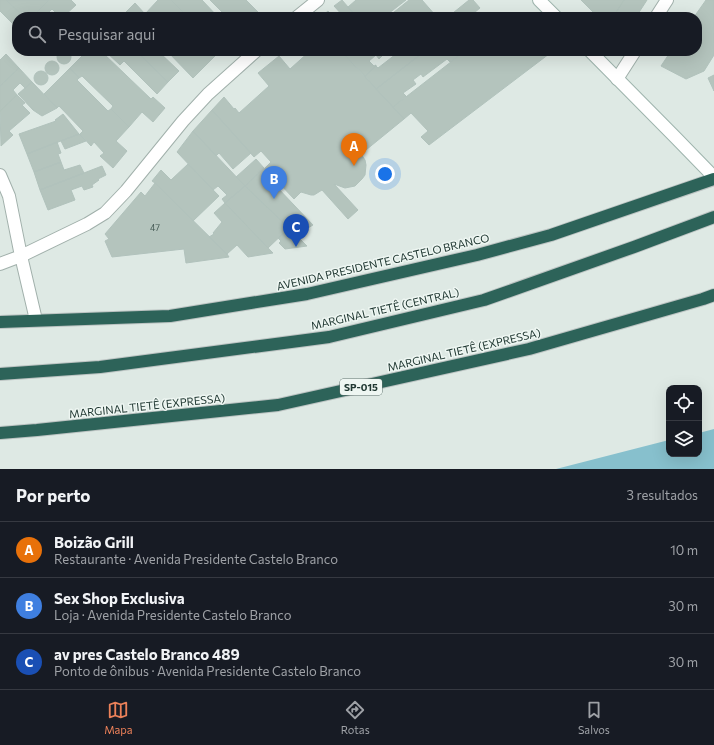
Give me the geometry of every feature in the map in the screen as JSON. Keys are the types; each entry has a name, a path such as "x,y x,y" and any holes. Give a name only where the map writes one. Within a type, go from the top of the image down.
{"highway":[{"name":"AVENIDA PRESIDENTE CASTELO BRANCO","path":"0,322 170,316 306,294 477,255 551,235 714,178"},
{"name":"MARGINAL TIETÊ (CENTRAL)","path":"0,374 100,367 329,337 484,300 714,217"},
{"name":"MARGINAL TIETÊ (EXPRESSA)","path":"0,433 278,405 529,349 703,300 714,295"}],"street":[{"path":"303,12 318,0"},
{"path":"539,0 551,12"},
{"path":"659,12 667,0"},
{"path":"0,264 21,256 87,224 105,213 126,191 183,121 208,94 250,56"},
{"path":"595,56 714,178"},
{"path":"617,79 632,56"},
{"path":"0,175 9,196 36,320"}],"water":[{"path":"714,429 714,469 556,469 666,441 666,457 702,457 702,432"}],"building":[{"path":"0,0 71,0 76,5 68,12 55,12 52,9 49,12 12,12 12,23 0,11"},
{"path":"6,0 49,0 37,12 19,12"},
{"path":"158,0 171,0 183,12 147,12"},
{"path":"171,0 202,0 213,12 183,12"},
{"path":"210,0 246,0 258,12 222,12"},
{"path":"342,0 353,12 339,12 334,6"},
{"path":"356,0 406,0 390,12 352,12 348,7"},
{"path":"409,0 422,0 432,12 394,12"},
{"path":"469,0 473,0 480,8 475,12 454,12"},
{"path":"581,0 624,0 616,12 593,12"},
{"path":"624,0 647,0 639,12 616,12"},
{"path":"706,0 714,0 714,55 704,71 686,79 661,66 668,56 702,56 702,12 698,12"},
{"path":"135,3 143,12 127,11"},
{"path":"6,54 19,68 0,86 0,60"},
{"path":"57,56 71,56 69,62 64,64 59,62 57,57"},
{"path":"82,56 106,56 151,99 153,97 165,108 153,122 142,112 129,127 111,109 113,106 82,76 79,78 70,68"},
{"path":"110,56 141,56 168,82 157,94 124,61 120,65"},
{"path":"141,56 163,56 179,71 168,82"},
{"path":"172,56 215,56 193,78"},
{"path":"279,56 290,69 304,56 346,56 404,119 361,154 366,165 365,175 355,186 345,188 334,184 358,210 348,219 322,190 314,195 301,192 294,199 265,168 271,162 261,151 254,157 212,110 224,97 239,113 269,86 258,73"},
{"path":"346,56 375,56 369,61 376,66 365,76"},
{"path":"394,56 419,56 376,89 365,76 376,66 378,68"},
{"path":"419,56 458,56 450,62 447,59 423,77 421,74 413,80 416,84 403,93 406,96 393,107 376,89"},
{"path":"459,56 546,56 429,145 421,137 428,131 411,113 404,119 393,107"},
{"path":"52,61 57,63 59,68 57,73 52,75 47,73 45,68 47,63"},
{"path":"19,68 32,82 25,88 20,83 13,90 17,95 0,111 0,86"},
{"path":"70,68 79,78 77,80 108,111 111,109 129,127 116,141 127,151 113,168 100,156 104,153 94,142 91,146 80,134 83,131 59,106 57,108 44,94"},
{"path":"41,71 46,73 48,78 46,83 41,85 36,83 34,78 36,73"},
{"path":"714,75 714,91 708,78"},
{"path":"32,82 57,108 42,116 33,110 18,94"},
{"path":"17,95 25,103 22,105 30,113 9,131 13,135 1,146 0,111"},
{"path":"212,110 251,153 233,169 219,153 216,156 193,131"},
{"path":"63,114 79,134 27,154 19,134 56,121 55,120"},
{"path":"193,131 245,186 225,203 222,199 227,195 218,186 213,190 177,152"},
{"path":"79,134 86,141 65,149 61,141"},
{"path":"57,142 61,153 58,154 61,162 34,172 27,154"},
{"path":"256,159 264,168 245,186 236,177"},
{"path":"61,162 64,170 80,165 84,173 40,190 34,172"},
{"path":"188,164 219,196 193,221 152,181 161,170 171,180"},
{"path":"102,166 106,175 98,179 99,180 92,185 93,187 84,190 82,186 71,190 75,200 48,210 40,190"},
{"path":"264,168 278,183 275,185 313,225 296,235 245,186"},
{"path":"155,183 229,257 186,263 184,249 112,257 105,241 109,239 105,234 141,192 145,196"},
{"path":"245,186 289,228 268,248 225,203"},
{"path":"225,203 273,253 248,257 237,245 227,254 209,237 214,234 213,233 222,222 214,213"},
{"path":"289,228 307,246 285,249 279,243 281,241 278,238"}],"place":[{"name":"Boizão Grill","path":"354,166"},
{"name":"Sex Shop Exclusiva","path":"274,199"},
{"name":"av pres Castelo Branco 489","path":"296,247"}]}
